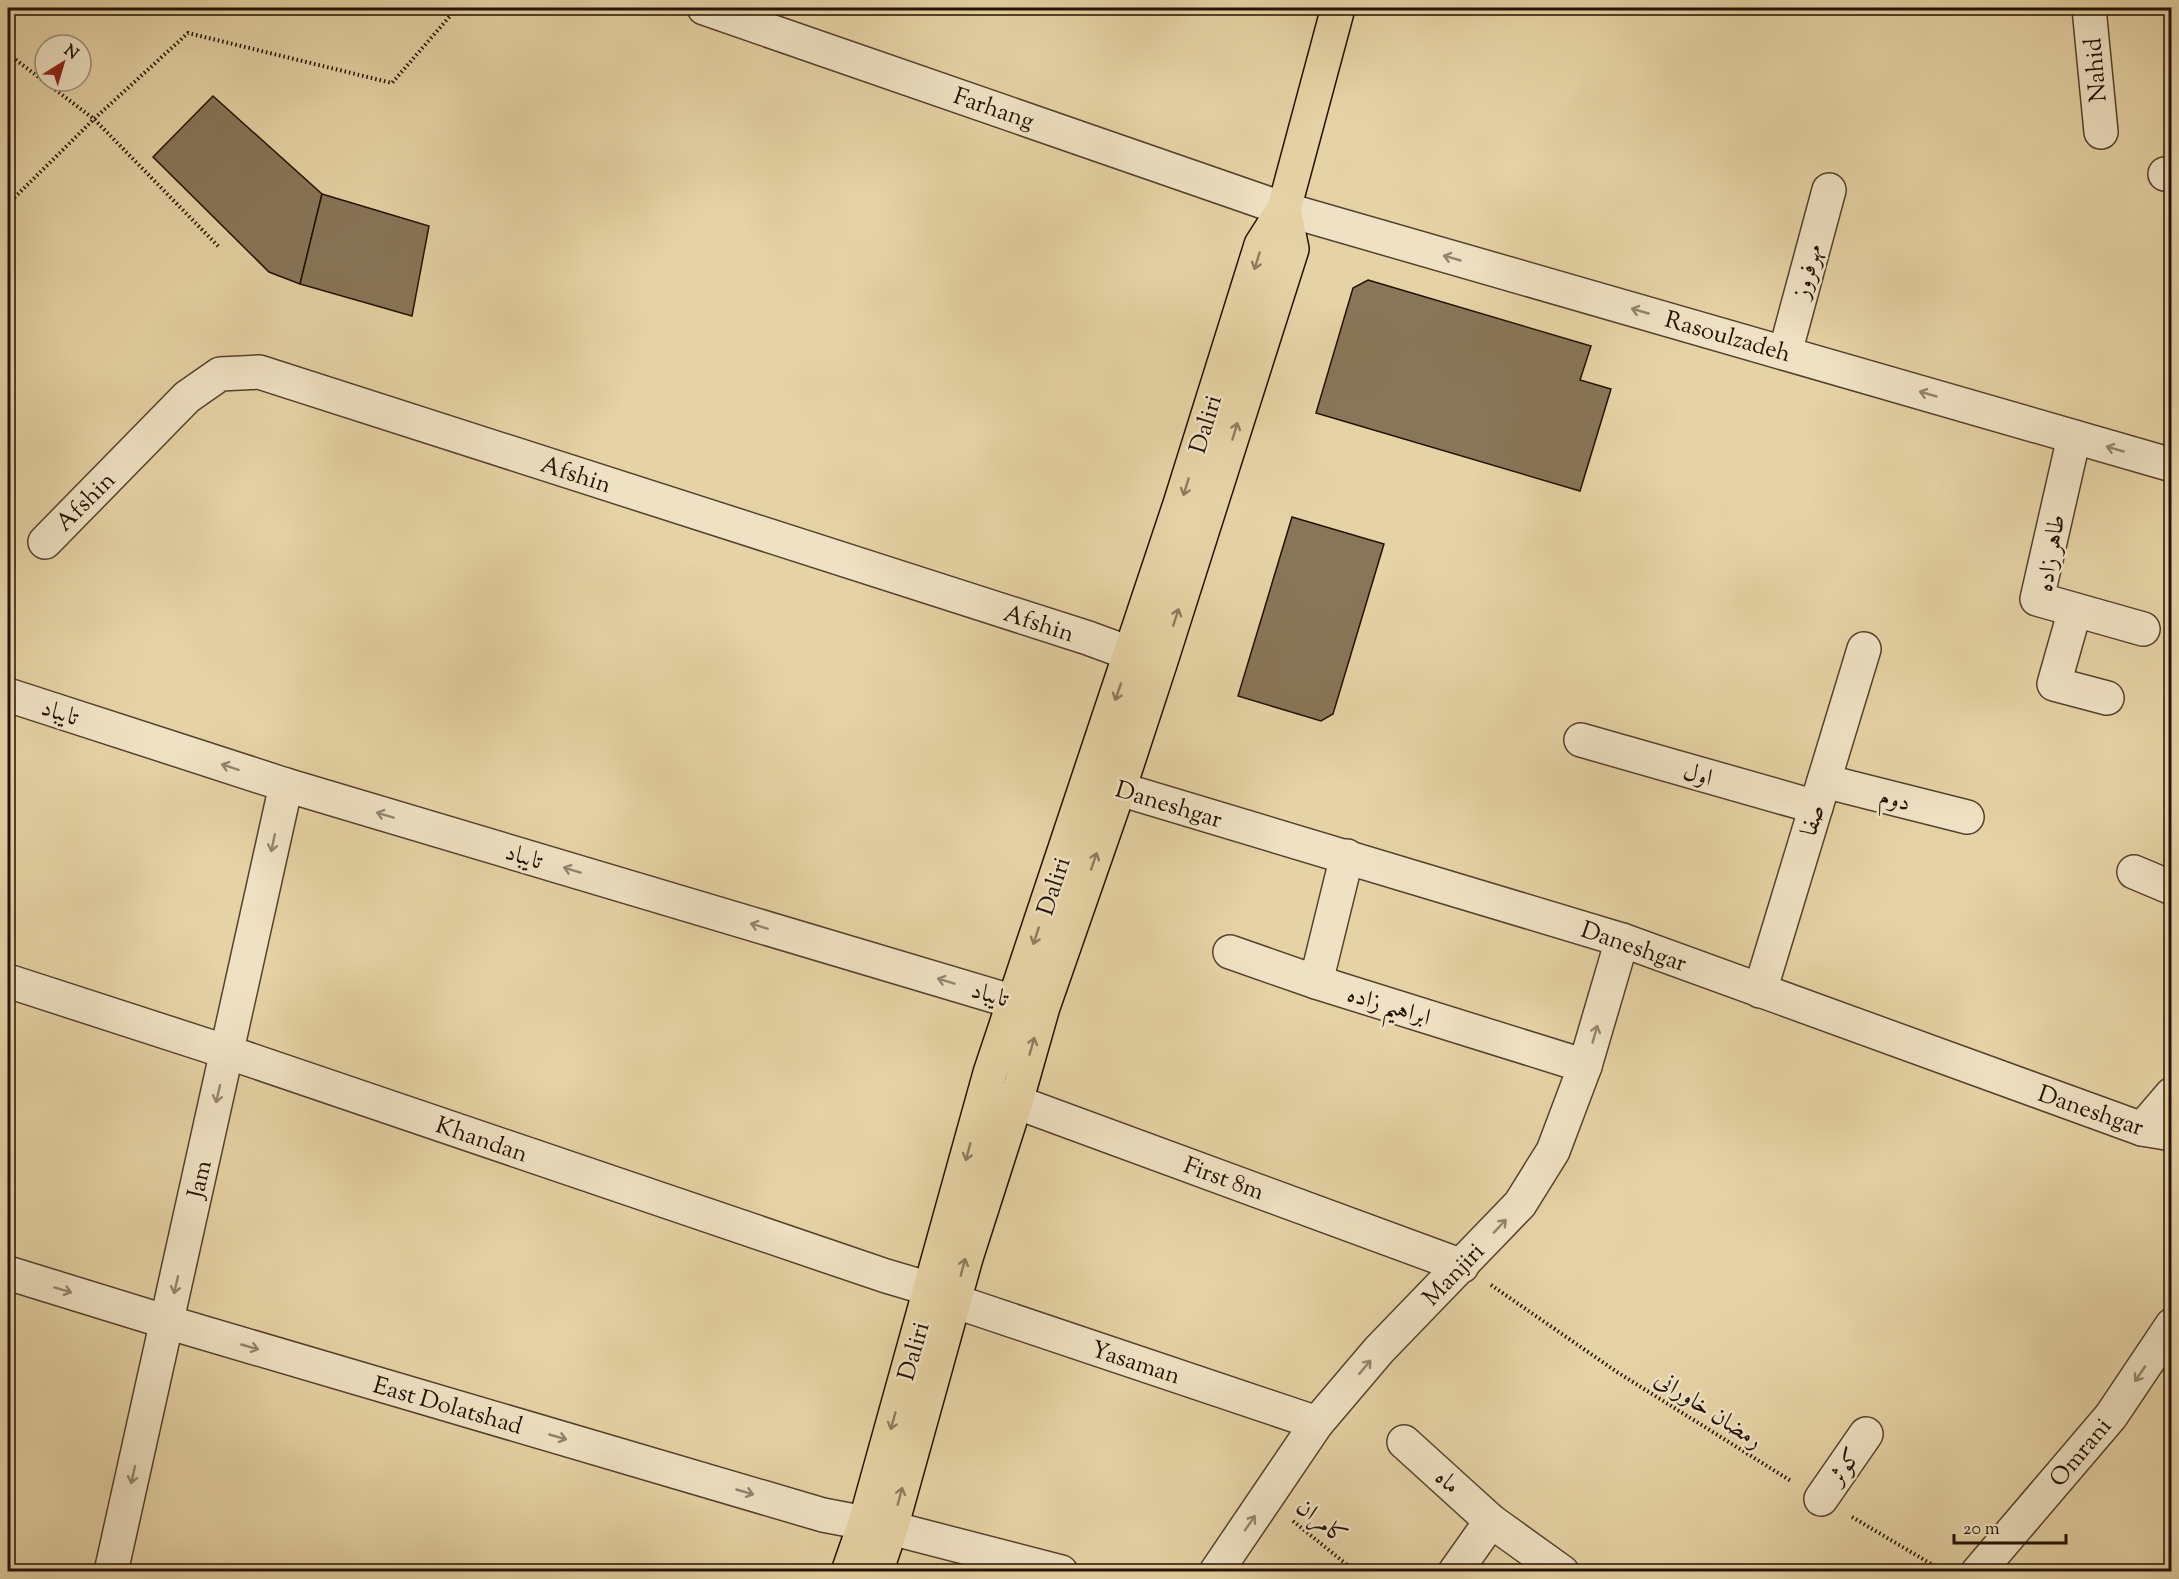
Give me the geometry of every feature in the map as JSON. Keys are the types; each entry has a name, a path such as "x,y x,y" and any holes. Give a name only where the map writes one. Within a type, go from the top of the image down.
{"main road":[{"name":"Daliri","path":"876,1572 878,1526 942,1295 984,1095 1028,1004 1119,789 1180,504 1262,245 1284,209 1338,8"},
{"name":"Daliri","path":"942,1295 966,1258 1016,1102 1028,1004 1088,779 1145,659"},
{"name":"Daliri","path":"848,1572 878,1526"}],"street":[{"name":"Farhang","path":"704,8 1284,209"},
{"name":"Nahid","path":"2089,8 2101,132"},
{"name":"مهرفروز","path":"1785,353 1829,190"},
{"name":"Rasoulzadeh","path":"1284,209 2172,465"},
{"name":"Afshin","path":"45,542 187,397 220,374 259,372 1145,659"},
{"name":"طاهر زاده","path":"2074,437 2037,599 2143,629"},
{"path":"2075,610 2054,684 2107,698"},
{"name":"صفا","path":"1760,991 1864,649"},
{"name":"تایباد","path":"8,695 286,785 1028,1004"},
{"name":"اول","path":"1581,740 1820,794"},
{"name":"Daneshgar","path":"1088,779 1622,940 2157,1132"},
{"name":"Jam","path":"111,1572 286,785"},
{"name":"دوم","path":"1820,794 1967,818"},
{"name":"ابراهیم زاده","path":"1347,856 1316,982 1585,1066"},
{"path":"2134,872 2172,888"},
{"name":"Manjiri","path":"1216,1572 1317,1423 1379,1350 1520,1204 1553,1151 1585,1066 1622,940"},
{"path":"1230,952 1316,982"},
{"name":"Khandan","path":"8,981 227,1052 942,1295"},
{"path":"2157,1132 2172,1094"},
{"name":"First 8m","path":"984,1095 1016,1102 1462,1266"},
{"name":"East Dolatshad","path":"8,1273 167,1323 812,1512 878,1526 1061,1572"},
{"name":"Yasaman","path":"942,1295 1317,1423"},
{"name":"Omrani","path":"1978,1572 2111,1416 2172,1325"},
{"name":"کوثر","path":"1821,1499 1866,1434"},
{"name":"ماه","path":"1404,1442 1491,1521 1562,1572"},
{"path":"1455,1572 1491,1521"}],"path":[{"path":"8,204 94,119 188,33 392,83 457,8"},
{"path":"12,57 94,119 219,247"},
{"name":"رمضان خاورانی","path":"1462,1266 1627,1378 1756,1460 1944,1572"},
{"name":"کامران","path":"1266,1499 1356,1572"}],"building":[{"path":"213,96 322,194 300,284 269,272 153,157"},
{"path":"322,194 429,226 412,316 300,284"},
{"path":"1368,280 1591,346 1580,380 1611,389 1580,491 1316,413 1353,288"},
{"path":"1292,517 1384,544 1333,714 1321,721 1238,696"}]}
